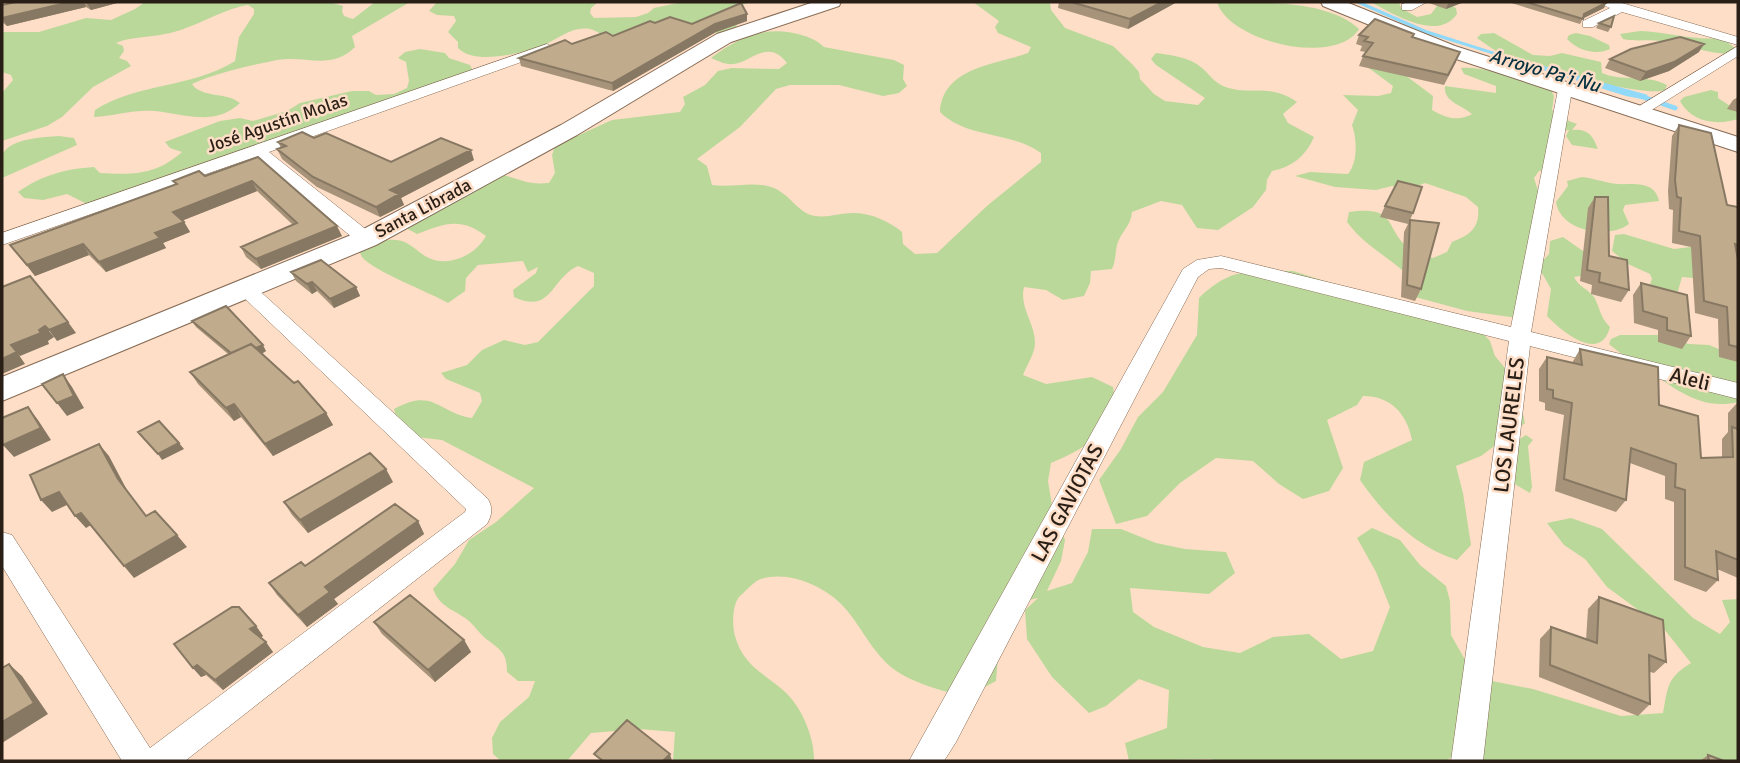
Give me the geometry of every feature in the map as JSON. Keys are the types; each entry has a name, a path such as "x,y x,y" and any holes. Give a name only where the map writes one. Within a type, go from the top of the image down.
{"street":[{"name":"Santa Librada","path":"2,390 366,239 569,130 724,38 832,2"},
{"path":"1330,2 1448,50 1565,90 1650,105 1738,145"},
{"path":"1408,8 1421,2"},
{"path":"1602,2 1738,41"},
{"path":"1588,24 1622,8"},
{"name":"José Agustín Molas","path":"2,239 479,74 565,41"},
{"path":"1650,105 1738,50"},
{"name":"LOS LAURELES","path":"1467,761 1520,336 1565,90"},
{"path":"256,150 366,239"},
{"name":"Aleli","path":"1221,262 1738,391"},
{"name":"LAS GAVIOTAS","path":"925,761 945,732 1190,273 1204,264 1221,262"},
{"path":"159,761 478,517 480,506 245,288"},
{"path":"2,543 140,761"}],"green space":[{"path":"145,2 329,2 343,6 344,16 353,19 375,2 410,2 352,36 355,47 337,58 318,61 277,60 244,67 192,84 201,91 228,97 240,103 220,115 210,117 147,111 94,117 95,110 111,101 201,76 235,61 239,37 254,14 254,9 248,5 237,7 176,32 116,43 123,46 124,51 119,58 131,66 93,87 62,117 47,126 2,141 2,93 13,80 11,75 2,72 2,32 39,32 86,18 111,20"},
{"path":"437,2 598,2 591,8 590,13 594,18 636,17 654,8 683,2 752,2 739,6 730,21 737,26 727,33 708,30 637,34 576,43 602,35 585,28 569,32 537,48 484,57 465,53 458,48 458,42 448,32 456,21 454,16 437,15 429,11"},
{"path":"973,2 1050,2 1051,10 1065,28 1113,46 1139,72 1140,79 1154,94 1165,101 1198,105 1205,98 1156,65 1151,59 1156,53 1192,61 1223,86 1287,96 1297,102 1283,114 1288,123 1314,137 1298,160 1272,171 1266,190 1253,207 1218,230 1197,228 1182,205 1161,201 1132,212 1130,221 1118,241 1112,269 1091,271 1090,283 1084,296 1063,300 1046,290 1024,287 1025,308 1033,328 1035,343 1023,375 1046,384 1092,377 1113,387 1115,398 1115,407 1105,428 1080,449 1051,463 1048,481 1052,505 1065,540 1061,561 1047,591 1072,583 1088,552 1092,529 1121,529 1156,543 1185,549 1226,552 1235,573 1209,594 1130,588 1133,612 1154,627 1203,647 1240,653 1273,637 1309,634 1341,659 1373,651 1390,607 1376,572 1357,538 1372,528 1400,540 1420,565 1446,586 1450,601 1451,635 1477,681 1462,750 1446,761 1129,761 1125,743 1167,728 1169,690 1139,679 1106,706 1089,713 1052,677 1027,639 1025,610 1038,598 1002,606 996,681 966,697 925,685 901,674 883,659 835,599 816,586 794,578 782,577 758,580 740,596 734,610 734,632 738,646 748,661 796,704 809,732 814,761 673,761 675,732 639,729 591,733 567,761 501,761 493,754 492,738 500,722 529,697 535,681 518,681 507,672 505,657 500,650 483,637 469,621 444,604 433,589 455,564 469,540 496,522 534,488 442,440 416,437 396,417 394,409 418,400 427,401 472,418 482,401 480,393 446,379 441,373 467,365 482,350 504,340 525,345 538,342 594,286 594,273 578,266 562,278 544,298 527,301 514,297 513,290 536,273 538,267 528,272 523,261 478,265 466,278 465,291 448,303 377,269 362,257 358,247 396,240 408,244 433,260 451,261 467,255 486,236 469,226 445,225 417,234 404,227 503,175 530,183 549,183 555,173 552,155 555,146 612,120 680,112 685,104 683,97 705,85 718,71 732,68 779,69 787,63 773,52 760,53 734,64 711,58 744,38 779,31 805,36 824,47 894,60 904,65 903,79 907,86 899,93 883,96 839,85 790,85 776,89 740,127 697,159 707,166 712,185 771,187 803,211 815,216 860,213 873,216 902,232 903,244 915,254 937,253 988,205 1041,162 1041,153 1029,146 963,127 940,112 943,97 950,85 960,77 986,65 1028,53 1031,47 998,33 995,27 999,21"},
{"path":"1217,2 1273,3 1312,8 1346,20 1359,29 1347,40 1329,46 1307,48 1284,45 1241,28 1226,16"},
{"path":"1371,2 1399,2 1401,8 1417,17 1431,14 1437,6 1449,5 1456,8 1457,14 1449,22 1439,26 1427,26 1403,18"},
{"path":"1640,31 1722,38 1735,48 1732,54 1723,54 1661,41 1623,39 1620,34"},
{"path":"1494,33 1533,55 1550,56 1562,53 1601,62 1602,73 1610,76 1651,80 1667,85 1665,90 1635,89 1537,67 1505,56 1477,38 1481,34"},
{"path":"1576,33 1590,36 1609,45 1610,49 1593,52 1581,49 1567,39 1569,35"},
{"path":"420,49 445,53 449,58 470,65 473,71 89,205 67,194 43,200 24,198 18,192 45,177 73,169 94,167 100,173 123,174 153,169 182,152 170,148 165,142 220,121 240,118 253,121 287,111 300,103 352,91 369,91 376,95 394,94 407,88 409,81 406,62 398,58 405,52"},
{"path":"1366,66 1405,75 1433,96 1432,110 1452,118 1472,114 1450,100 1445,86 1496,93 1496,86 1464,74 1461,68 1495,72 1551,90 1554,96 1552,110 1561,118 1577,124 1572,130 1586,132 1594,140 1598,149 1572,145 1566,136 1569,130 1555,131 1554,168 1539,171 1534,178 1543,206 1518,318 1467,311 1404,294 1413,281 1363,240 1347,222 1349,212 1376,212 1389,221 1402,242 1411,250 1433,258 1447,252 1452,242 1464,237 1475,225 1478,207 1466,197 1425,183 1412,188 1392,186 1376,190 1335,187 1295,176 1310,172 1348,174 1354,163 1356,150 1352,125 1358,110 1343,95 1378,96 1391,93 1393,86"},
{"path":"1711,90 1718,92 1718,98 1738,111 1738,119 1713,122 1698,118 1680,101 1684,97"},
{"path":"59,136 74,138 77,145 2,178 1,157 6,149 28,140"},
{"path":"1582,177 1646,186 1652,189 1659,201 1625,205 1623,210 1629,224 1620,229 1598,232 1586,230 1566,220 1559,212 1556,202 1568,186 1567,181"},
{"path":"1624,234 1674,249 1699,246 1693,278 1682,277 1678,291 1656,289 1650,284 1650,274 1628,264 1612,251 1615,235"},
{"path":"1563,237 1590,256 1586,275 1574,277 1594,297 1610,327 1605,338 1598,343 1580,341 1547,316 1551,289 1538,266 1549,254 1550,241"},
{"path":"1293,271 1480,330 1490,341 1495,356 1515,380 1525,423 1481,456 1456,466 1471,545 1457,560 1428,547 1402,528 1360,480 1364,462 1412,440 1406,422 1396,408 1373,397 1363,396 1357,405 1327,420 1343,468 1329,491 1303,499 1279,484 1253,461 1216,458 1180,483 1147,516 1116,524 1099,480 1121,449 1138,417 1163,392 1197,335 1199,298 1222,280 1232,276 1254,272"},
{"path":"1620,335 1658,335 1689,344 1709,345 1738,357 1738,402 1712,403 1677,390 1609,344 1611,339"},
{"path":"1526,435 1533,440 1528,446 1532,487 1530,493 1503,477 1515,442"},
{"path":"1571,518 1602,529 1693,618 1720,634 1730,622 1722,600 1738,599 1738,761 1467,761 1472,713 1492,681 1533,689 1621,716 1663,713 1673,678 1691,663 1664,629 1607,587 1585,559 1564,545 1547,523"}],"water":[{"path":"1354,2 1362,2 1426,30 1501,54 1648,95 1642,99 1626,96 1424,33"}],"building":[{"path":"16,2 70,2 2,18 2,5"},
{"path":"1071,2 1162,2 1130,19"},
{"path":"1526,2 1606,3 1584,14 1583,19"},
{"path":"741,3 747,14 715,24 612,83 519,58 565,40 572,44 606,32 613,36 650,21 655,23 670,17 692,24"},
{"path":"1614,16 1611,27 1599,23"},
{"path":"1375,19 1414,34 1412,37 1460,52 1448,75 1363,56 1373,43 1364,41 1368,37 1359,35"},
{"path":"1680,37 1704,44 1674,62 1646,72 1610,59 1631,49"},
{"path":"1679,125 1711,133 1727,205 1738,207 1738,245 1735,244 1738,260 1738,347 1729,345 1727,307 1704,301 1700,236 1679,231 1681,198 1677,197 1675,180"},
{"path":"302,132 314,138 326,133 391,162 441,138 471,150 390,190 399,194 376,207 313,177 277,149 286,146 278,142"},
{"path":"258,157 337,226 256,259 241,247 297,223 252,181 173,212 184,222 155,233 160,238 99,262 83,244 27,265 10,245 177,184 173,181 199,171 205,176"},
{"path":"1398,181 1422,187 1413,213 1385,206"},
{"path":"1595,197 1608,197 1609,256 1627,260 1629,290 1599,282 1600,273 1587,270"},
{"path":"1410,220 1439,223 1421,289 1407,285"},
{"path":"321,260 356,287 330,299 312,282 307,284 291,272"},
{"path":"30,276 68,322 49,330 45,326 39,330 41,333 11,345 17,352 2,359 2,287"},
{"path":"1641,283 1687,295 1691,336 1667,330 1667,318 1643,311"},
{"path":"226,306 263,345 256,348 251,344 231,353 192,321"},
{"path":"251,344 294,383 298,381 326,413 265,444 234,404 226,408 190,372"},
{"path":"1580,349 1658,367 1659,405 1698,416 1701,458 1733,457 1732,427 1738,429 1738,560 1716,551 1718,580 1685,567 1685,490 1675,487 1676,464 1631,448 1626,500 1564,479 1572,403 1553,398 1553,390 1547,389 1547,357 1582,365"},
{"path":"63,374 74,396 57,403 42,384"},
{"path":"28,407 41,428 3,445 2,418"},
{"path":"159,421 179,443 158,454 138,432"},
{"path":"99,444 118,479 146,516 155,511 177,535 124,566 81,513 75,516 59,492 41,500 30,475"},
{"path":"370,453 386,469 300,520 284,502"},
{"path":"395,504 418,521 325,587 330,592 298,615 269,583 301,562 305,566"},
{"path":"410,595 464,640 428,670 374,622"},
{"path":"1599,597 1663,620 1666,662 1649,655 1650,704 1550,665 1551,627 1597,643"},
{"path":"232,607 239,607 256,626 250,629 266,642 215,680 197,665 193,668 174,644"},
{"path":"9,664 34,703 2,722 2,668"},
{"path":"627,720 670,754 663,761 603,761 594,754"},
{"path":"1708,755 1724,761 1709,761"}],"waterway":[{"name":"Arroyo Pa'i Ñu","path":"1634,94 1675,108"}]}
